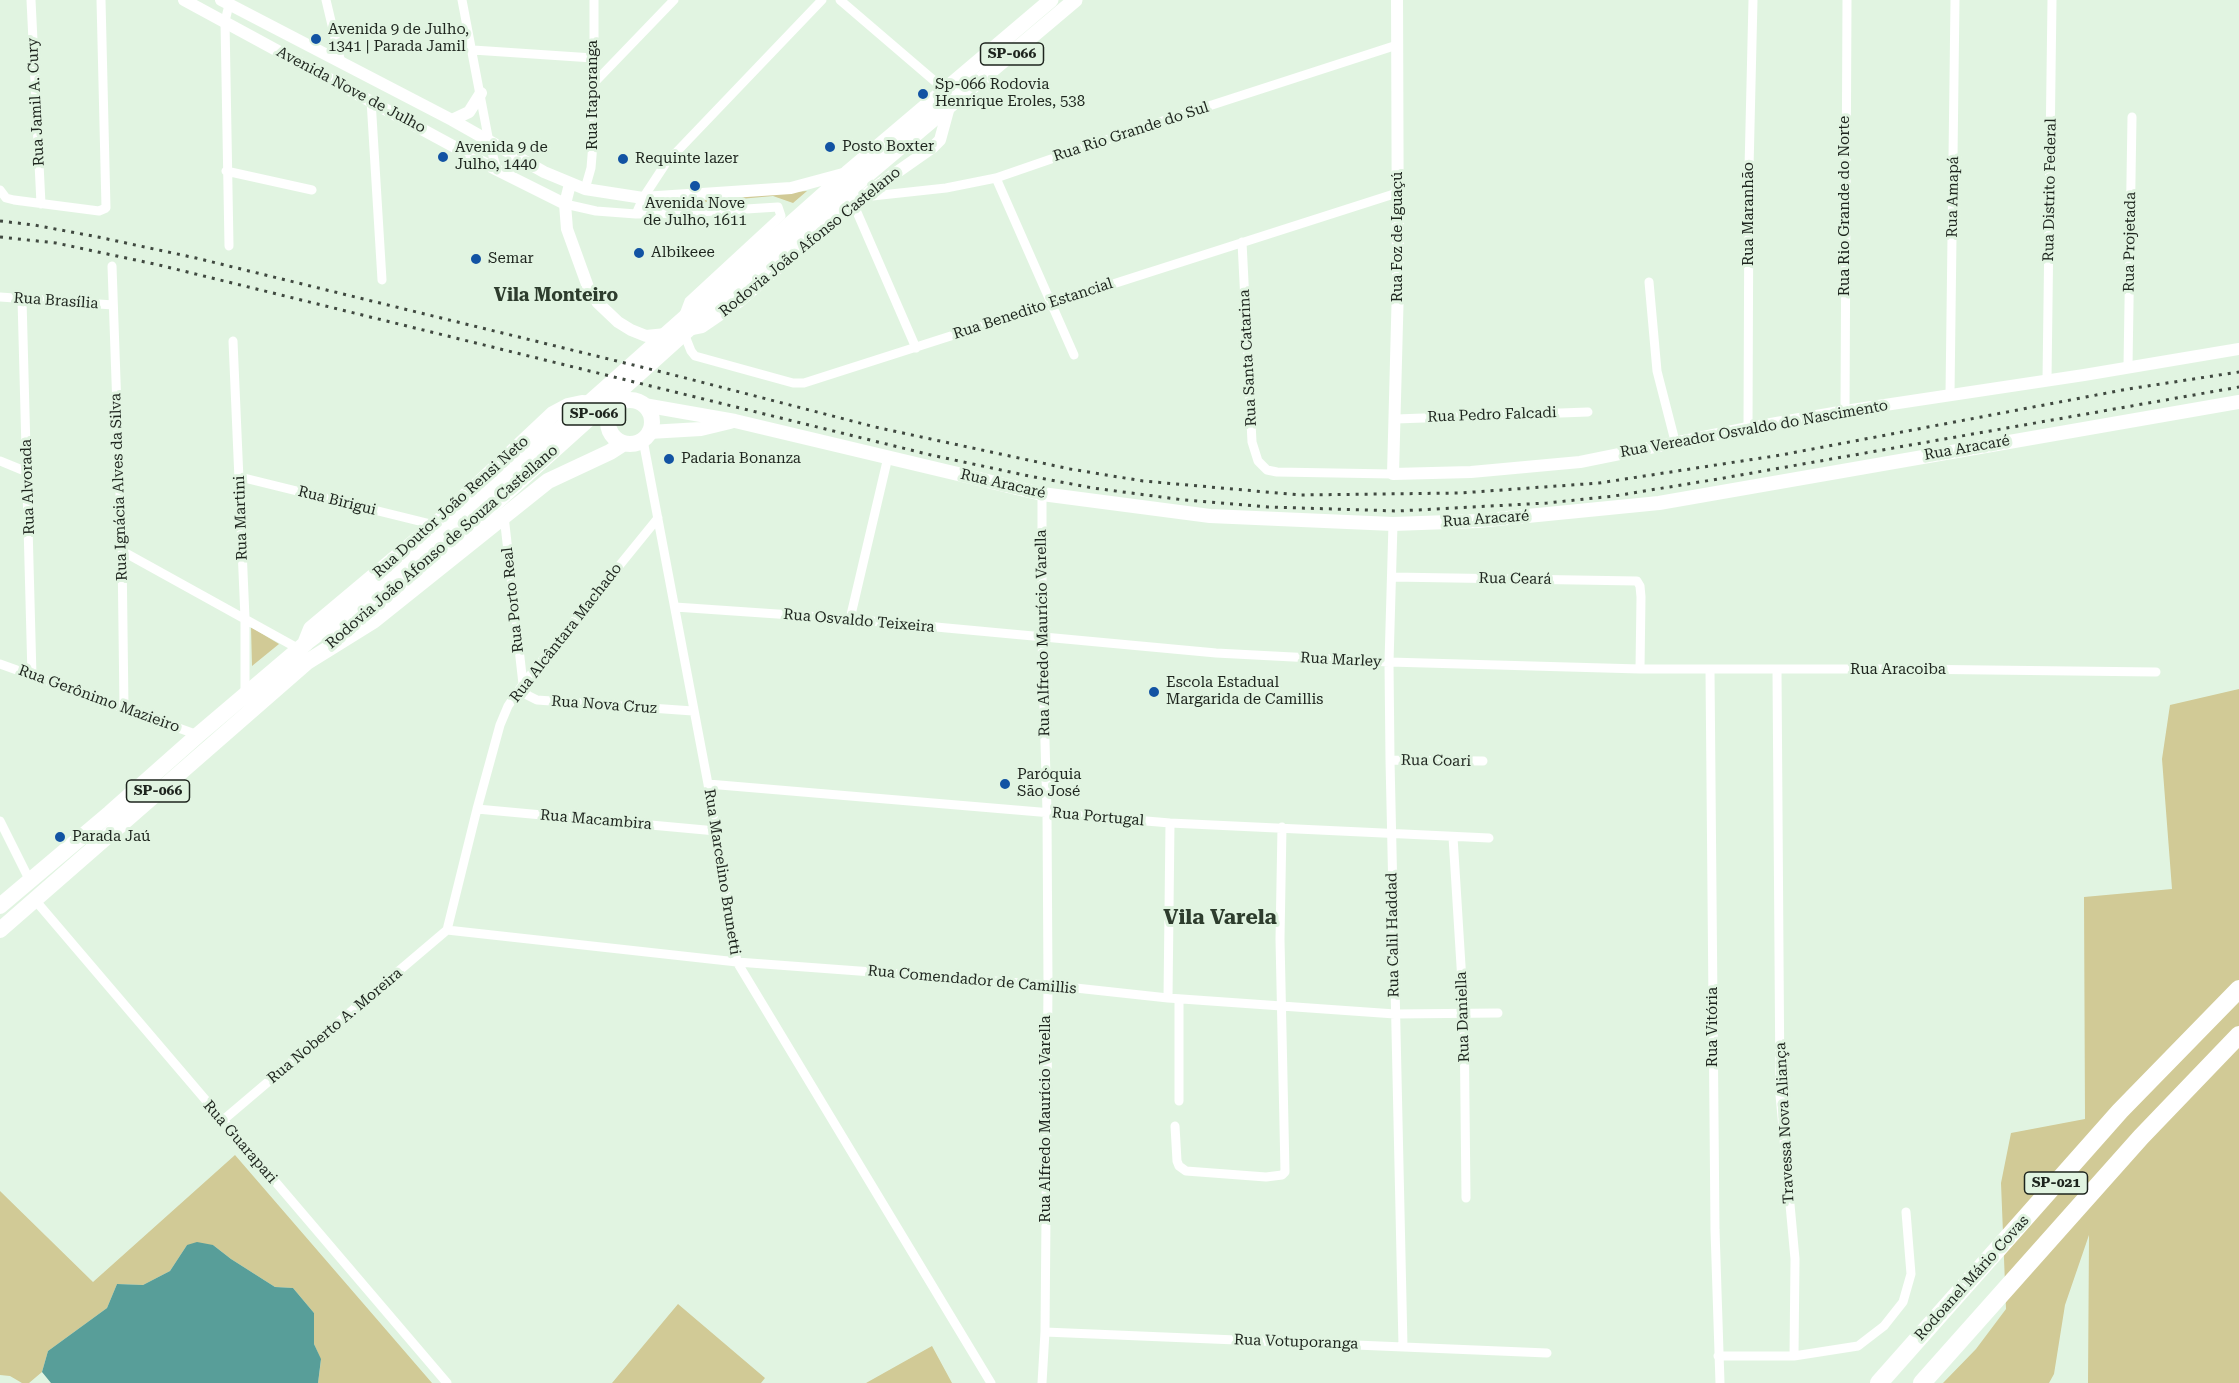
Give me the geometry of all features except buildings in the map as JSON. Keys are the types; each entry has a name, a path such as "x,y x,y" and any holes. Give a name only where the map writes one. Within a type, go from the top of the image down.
{"highway":[{"path":"629,399 644,405 651,415 652,427 646,436 631,444 617,440 608,427 610,412 614,405 629,399"},
{"name":"Rua Doutor João Rensi Neto","path":"307,649 311,628 435,525 553,414 568,406 582,403 614,405"},
{"path":"307,649 373,621 548,481 624,443"},
{"name":"Rodovia João Afonso de Souza Castellano","path":"0,906 245,694 307,649"},
{"name":"Rodovia João Afonso de Souza Castellano","path":"0,930 307,649"},
{"name":"Rodoanel Mário Covas","path":"1879,1383 2120,1111 2239,989"},
{"name":"SP-021","path":"1922,1383 2133,1146 2239,1035"}],"main road":[{"name":"Rodovia João Afonso de Souza Castellano","path":"825,202 847,173 1051,0"},
{"name":"Rodovia João Afonso de Souza Castellano","path":"307,649 355,614 469,509 825,202 949,107 1075,0"},
{"name":"Rua Aracaré","path":"644,405 735,421 1042,494 1210,516 1393,524 1477,521 1659,503 2239,402"},
{"name":"Rua Aracaré","path":"646,436 701,429 735,421"}],"street":[{"name":"Rua Jamil A. Cury","path":"31,0 41,204"},
{"path":"0,190 6,198 41,204 99,211 106,208 100,0"},
{"name":"Avenida Nove de Julho","path":"184,0 497,170 565,204 596,211 636,214 778,207 781,216 689,301 684,310 683,330"},
{"path":"326,0 342,63"},
{"path":"462,0 489,142 497,170"},
{"name":"Rua Itaporanga","path":"585,189 593,153 594,0"},
{"path":"594,83 674,0"},
{"path":"636,214 642,198 666,163 822,0"},
{"path":"840,0 945,90"},
{"name":"Rua Foz de Iguaçú","path":"1393,474 1396,419 1398,193 1397,0"},
{"name":"Rua Maranhão","path":"1748,428 1749,169 1753,0"},
{"name":"Rua Rio Grande do Norte","path":"1845,411 1847,0"},
{"name":"Rua Amapá","path":"1950,395 1955,0"},
{"name":"Rua Distrito Federal","path":"2047,380 2052,0"},
{"path":"225,2 229,246"},
{"name":"Avenida Nove de Julho","path":"225,2 452,120 489,142 570,184 585,189 642,198 791,188 847,173"},
{"name":"Rua Rio Grande do Sul","path":"857,200 946,188 996,178 1397,45"},
{"path":"473,50 593,58"},
{"path":"452,120 469,112 481,93"},
{"path":"371,100 382,280"},
{"name":"Rodovia João Afonso Castelano","path":"570,184 565,204 567,229 588,286 598,303 618,322 646,336 702,327 740,301 857,200 933,147 940,140 949,107"},
{"name":"Rua Projetada","path":"2128,366 2132,117"},
{"path":"226,171 312,190"},
{"path":"996,178 1074,355"},
{"name":"Rua Benedito Estancial","path":"683,330 695,356 793,383 816,380 1052,302 1398,193"},
{"path":"857,200 916,348"},
{"name":"Rua Santa Catarina","path":"1242,242 1252,442 1258,461 1267,470"},
{"name":"Rua Ignácia Alves da Silva","path":"112,266 122,551 124,708"},
{"path":"1649,282 1657,371 1676,441"},
{"name":"Rua Brasília","path":"0,297 113,305"},
{"name":"Rua Alvorada","path":"22,299 32,676"},
{"name":"Rua Martini","path":"233,341 245,618 245,694"},
{"name":"Rua Vereador Osvaldo do Nascimento","path":"1267,470 1393,474 1471,472 1580,462 1676,441 1845,411 2239,349"},
{"name":"Rua Pedro Falcadi","path":"1396,419 1587,412"},
{"name":"Rua Marcelino Brunetti","path":"646,436 658,518 708,784 737,962 991,1383"},
{"path":"850,619 888,457"},
{"path":"0,461 27,472"},
{"name":"Rua Birigui","path":"240,477 435,525"},
{"name":"Rua Alfredo Maurício Varella","path":"1042,494 1042,637 1047,812 1045,1332 1042,1383"},
{"name":"Rua Porto Real","path":"504,516 523,684"},
{"name":"Rua Alcântara Machado","path":"447,930 477,809 500,725 508,706 523,684 658,518"},
{"name":"Rua Calil Haddad","path":"1393,524 1389,662 1390,760 1402,1347"},
{"path":"122,551 307,649"},
{"name":"Rua Ceará","path":"1392,577 1637,581 1641,597 1640,669"},
{"name":"Rua Osvaldo Teixeira","path":"675,607 850,619 1042,637"},
{"name":"Rua Marley","path":"1042,637 1216,653 1389,662 1640,669"},
{"name":"Rua Gerônimo Mazieiro","path":"0,664 198,735"},
{"name":"Rua Aracoiba","path":"1640,669 2156,672"},
{"name":"Rua Vitória","path":"1710,670 1714,1183 1720,1383"},
{"name":"Travessa Nova Aliança","path":"1776,670 1780,1095 1795,1259 1794,1356"},
{"name":"Rua Nova Cruz","path":"523,684 527,695 537,700 693,711"},
{"name":"Rua Coari","path":"1390,760 1483,761"},
{"name":"Rua Portugal","path":"708,784 1170,823 1489,838"},
{"name":"Rua Macambira","path":"477,809 716,831"},
{"path":"0,821 30,881"},
{"path":"1168,998 1170,823"},
{"path":"1175,1126 1176,1161 1179,1166 1190,1172 1276,1176 1285,1172 1287,1162 1280,939 1282,827"},
{"name":"Rua Daniella","path":"1453,837 1464,1014 1466,1198"},
{"name":"Rua Guarapari","path":"34,900 447,1383"},
{"name":"Rua Comendador de Camillis","path":"447,930 737,962 1047,985 1179,999 1395,1014 1498,1013"},
{"name":"Rua Noberto A. Moreira","path":"222,1121 447,930"},
{"path":"1179,999 1179,1101"},
{"path":"1718,1356 1794,1356 1858,1346 1884,1326 1903,1302 1911,1274 1906,1212"},
{"name":"Rua Votuporanga","path":"1045,1332 1547,1353"}],"shaded area":[{"path":"807,191 793,203 773,196 652,207 650,203"},
{"path":"251,627 279,644 252,666"},
{"path":"2239,689 2239,1383 2088,1383 2089,1235 2065,1305 2054,1374 2049,1383 1943,1383 1976,1349 2006,1309 2001,1183 2011,1133 2085,1119 2084,897 2172,889 2162,759 2170,705"},
{"path":"235,1155 432,1383 318,1383 321,1360 314,1344 314,1313 293,1288 275,1287 213,1245 187,1245 170,1271 143,1285 117,1284 107,1308 48,1351 42,1372 29,1383 22,1383 10,1376 0,1375 0,1191 93,1282"},
{"path":"678,1304 765,1378 761,1383 612,1383"},
{"path":"932,1346 952,1383 866,1383"}],"water":[{"path":"197,1242 213,1245 275,1287 293,1288 314,1313 314,1344 321,1359 318,1383 51,1383 42,1372 48,1351 107,1308 117,1284 143,1285 170,1271 187,1245"}],"railway":[{"path":"0,221 98,237 196,258 674,375 875,427 1070,469 1143,481 1300,495 1460,493 1599,483 1781,455 2128,389 2239,372"},
{"path":"0,237 56,243 159,265 931,455 1029,476 1093,488 1184,500 1268,507 1398,511 1547,503 1614,496 2239,387"}],"place":[{"name":"Avenida 9 de Julho, 1341 | Parada Jamil","path":"316,39"},
{"name":"Sp-066 Rodovia Henrique Eroles, 538","path":"923,94"},
{"name":"Posto Boxter","path":"830,147"},
{"name":"Avenida 9 de Julho, 1440","path":"443,157"},
{"name":"Requinte lazer","path":"623,159"},
{"name":"Avenida Nove de Julho, 1611","path":"695,186"},
{"name":"Albikeee","path":"639,253"},
{"name":"Semar","path":"476,259"},
{"name":"Padaria Bonanza","path":"669,459"},
{"name":"Escola Estadual Margarida de Camillis","path":"1154,692"},
{"name":"Paróquia São José","path":"1005,784"},
{"name":"Parada Jaú","path":"60,837"}],"district":[{"name":"Vila Monteiro","path":"556,296"},
{"name":"Vila Varela","path":"1220,918"}]}
